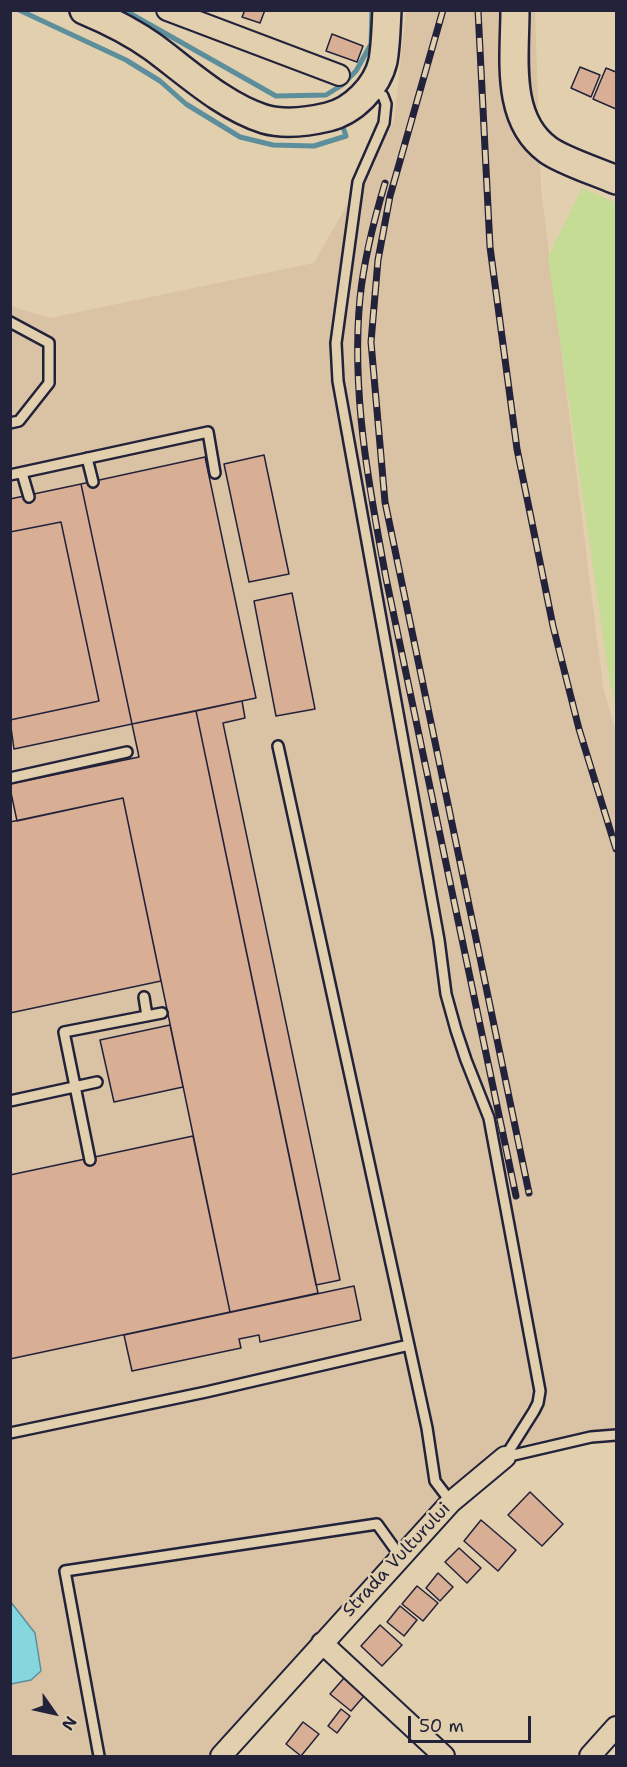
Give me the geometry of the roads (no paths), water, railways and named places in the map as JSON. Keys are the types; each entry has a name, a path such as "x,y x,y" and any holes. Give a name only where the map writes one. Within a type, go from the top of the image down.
{"main road":[{"path":"84,10 119,26 150,45 216,94 243,110 266,119 292,123 334,115 350,108 369,87 382,64 387,10"},
{"path":"515,10 516,89 525,124 535,139 549,151 616,180"}],"street":[{"path":"166,10 339,75"},
{"name":"Strada Vulturului","path":"221,1756 450,1502 505,1457"},
{"path":"322,1643 444,1756"},
{"path":"590,1756 616,1727"}],"lane":[{"path":"369,87 383,96 386,104 384,123 358,182 336,344 338,381 439,940 446,994 466,1060 489,1118 540,1391 534,1411 505,1457"},
{"path":"10,322 49,343 49,383 19,421 10,423"},
{"path":"10,475 208,432 215,472"},
{"path":"87,458 93,482"},
{"path":"22,473 29,497"},
{"path":"278,746 427,1428 435,1480 450,1502"},
{"path":"10,778 127,752"},
{"path":"144,998 147,1016"},
{"path":"90,1160 64,1032 162,1013"},
{"path":"10,1101 97,1082"},
{"path":"10,1433 409,1346"},
{"name":"Strada Vulturului","path":"505,1457 591,1437 616,1435"},
{"path":"99,1756 65,1571 377,1524 400,1556"}],"water":[{"path":"10,1601 35,1633 41,1671 31,1680 11,1684"}],"waterway":[{"path":"19,10 126,60 160,81 186,104 240,137 273,145 314,146 346,136 343,127"},
{"path":"124,10 276,96 326,95 342,85 356,71 371,44 372,10"}],"railway":[{"path":"443,10 390,196 378,260 371,342 385,502 529,1193"},
{"path":"478,10 490,247 517,449 553,626 579,729 616,849"},
{"path":"385,183 370,240 360,298 358,369 363,439 386,578 516,1196"}]}
